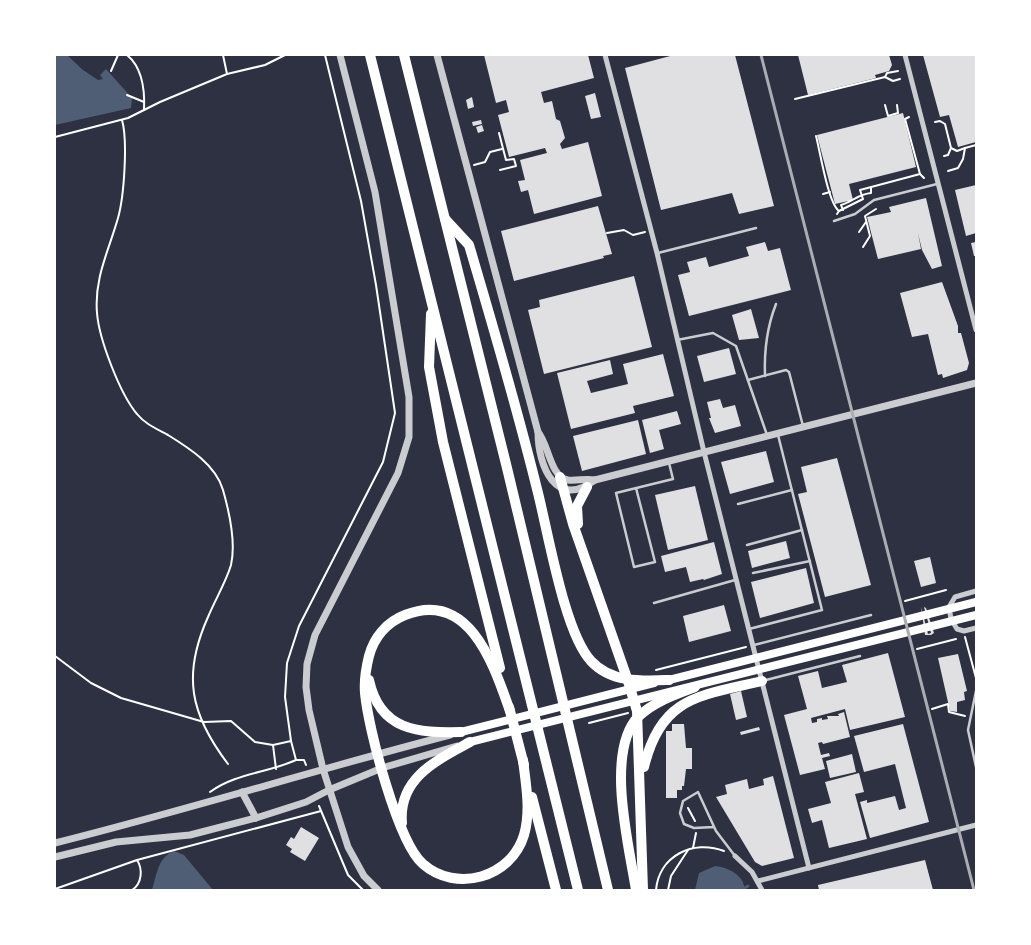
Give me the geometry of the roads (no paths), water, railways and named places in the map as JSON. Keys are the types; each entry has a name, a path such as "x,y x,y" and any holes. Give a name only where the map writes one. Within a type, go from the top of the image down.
{"highway":[{"path":"370,55 578,890"},
{"path":"404,55 505,459 608,890"},
{"path":"444,217 469,245 537,488 569,617 580,645 592,662 602,670 625,679 669,680"},
{"path":"431,300 429,366 443,442 556,890"},
{"path":"560,477 561,488 634,700 639,741 643,890"},
{"path":"586,559 576,513 578,502 591,483"},
{"path":"510,711 483,646 468,627 447,614 431,611 416,612 392,621 374,643 368,666 366,698 378,754 400,828 409,848 419,861 433,871 456,879 482,877 506,863 521,844 526,827 527,802 522,760"},
{"path":"368,666 370,684 377,702 396,722 419,732 461,732"},
{"path":"640,801 642,778 649,748 666,716 680,706 697,698 762,681"},
{"path":"636,890 622,788 622,750 634,723 656,704 696,686"},
{"path":"409,848 403,827 402,812 405,797 411,784 426,768 470,742"}],"main road":[{"path":"461,732 976,602"},
{"path":"470,742 976,615"}],"street":[{"path":"340,55 375,192 411,417 409,437 402,464 318,629 308,656 306,671 308,702 329,790 348,848 364,876 378,890"},
{"path":"437,55 538,432 538,442 546,474 561,488 570,490 669,461 976,383"},
{"path":"605,55 657,253 704,452 810,868"},
{"path":"905,55 976,330"},
{"path":"538,432 545,440 554,469 560,477 591,483"},
{"path":"976,592 955,597 949,607 954,626 964,631 976,628"},
{"path":"55,843 125,826 198,803 461,732"},
{"path":"55,857 116,842 190,835 256,818 316,798 329,790 382,768 470,742"},
{"path":"242,792 256,818"},
{"path":"758,881 976,824"},
{"path":"735,856 758,881 762,890"}],"lane":[{"path":"834,221 855,214 878,199 938,184"},
{"path":"657,253 756,228"},
{"path":"765,376 764,355 770,321 776,304"},
{"path":"677,340 713,333 730,340 736,346 767,436"},
{"path":"748,380 786,370 789,372 803,428"},
{"path":"749,629 822,610 777,434"},
{"path":"636,488 655,562 634,567 616,494 636,488 673,479 669,461"},
{"path":"738,504 792,490"},
{"path":"747,544 802,530"},
{"path":"754,573 810,561"},
{"path":"654,603 736,580"},
{"path":"753,645 871,615"},
{"path":"762,681 860,656"},
{"path":"976,692 970,717 968,737 976,766"},
{"path":"714,827 694,828 684,824 680,813 683,800 698,792 714,827 735,856"}],"water":[{"path":"55,55 67,55 83,70 98,80 103,79 100,75 106,69 132,98 131,108 55,125"},
{"path":"174,851 184,855 213,890 152,890 161,862"},
{"path":"715,866 726,868 736,874 747,890 695,890 699,873"}],"waterway":[{"path":"741,890 748,886"}],"railway":[{"path":"761,55 974,890"}]}
